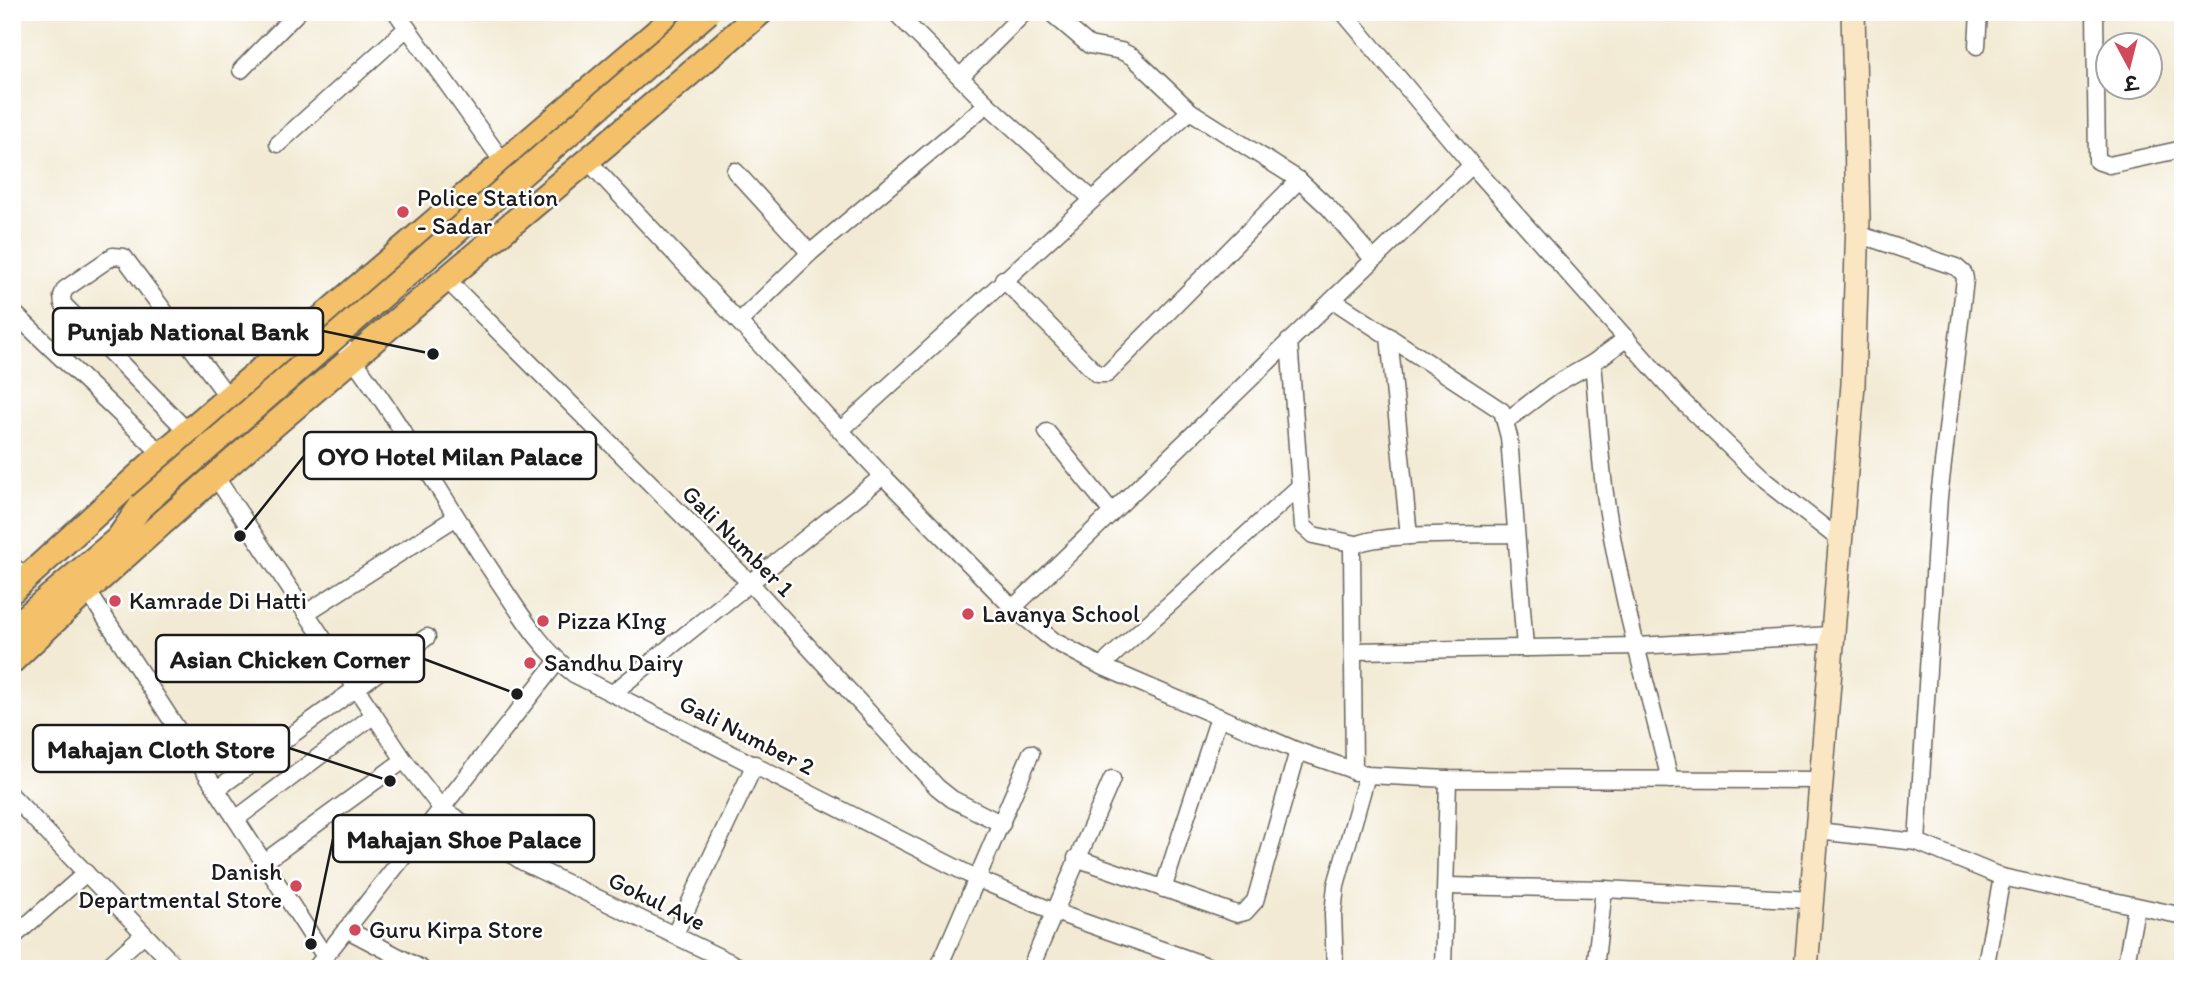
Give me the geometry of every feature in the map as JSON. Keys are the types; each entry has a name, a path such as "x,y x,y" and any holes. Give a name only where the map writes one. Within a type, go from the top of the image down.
{"main road":[{"path":"12,607 105,528 141,506 708,12"},
{"path":"12,661 215,476 589,162 761,12"},
{"path":"17,578 676,13"},
{"path":"12,629 118,539 141,506"}],"street":[{"path":"241,70 298,12"},
{"path":"396,12 503,162"},
{"path":"895,12 987,104 1092,199"},
{"path":"960,77 1026,12"},
{"path":"1050,12 1089,45 1121,51 1133,57 1189,111 1299,180 1329,208 1373,259"},
{"path":"1343,12 1472,165 1680,399 1728,447 1840,540"},
{"path":"1805,969 1853,384 1858,234 1853,12"},
{"path":"1977,46 1979,12"},
{"path":"2095,12 2097,161 2109,165 2183,149"},
{"path":"278,144 407,28"},
{"path":"739,322 810,253 987,104"},
{"path":"842,429 1189,111"},
{"path":"589,162 883,475 1013,608 1054,641 1101,666 1298,751 1361,774 1448,779 1819,780"},
{"path":"1013,608 1472,165"},
{"path":"735,171 810,253"},
{"path":"1003,279 1097,374 1107,374 1299,180"},
{"path":"1858,234 1956,267 1964,274 1965,279 1939,497 1917,842"},
{"path":"189,433 63,304 65,289 113,256 124,257 229,397"},
{"name":"Gali Number 1","path":"447,280 751,584 937,787 952,799 1002,824"},
{"path":"1333,300 1496,406 1506,421 1525,648"},
{"path":"12,311 162,454"},
{"name":"Gali Number 2","path":"321,318 354,358 455,517 557,662 574,674 978,879 1055,912 1216,969"},
{"path":"1389,336 1409,536"},
{"path":"1506,421 1552,386 1593,363 1627,338"},
{"path":"1289,341 1303,526 1306,530 1313,535 1356,544 1409,536 1514,534"},
{"path":"1593,363 1606,505 1618,574 1670,779"},
{"path":"1048,432 1111,511"},
{"path":"614,692 883,475"},
{"name":"Gokul Ave","path":"215,476 404,760 442,809 523,862 744,969"},
{"path":"1101,666 1300,486"},
{"path":"306,612 455,517"},
{"path":"1335,969 1336,885 1361,774 1351,554 1356,544"},
{"path":"87,590 264,862 319,962 557,662"},
{"path":"1356,651 1637,646 1831,635"},
{"path":"217,789 427,637"},
{"path":"236,819 374,715"},
{"path":"1163,889 1219,717"},
{"path":"1076,858 1237,914 1250,908 1255,901 1298,751"},
{"path":"938,969 1031,753"},
{"path":"264,862 404,760"},
{"path":"675,934 755,764"},
{"path":"1030,969 1112,779"},
{"path":"1443,969 1448,779"},
{"path":"12,796 178,969"},
{"path":"1817,831 1917,842 2002,877 2183,916"},
{"path":"12,938 86,873"},
{"path":"1984,969 2002,877"},
{"path":"1446,886 1604,889 1812,900"},
{"path":"1595,969 1604,889"},
{"path":"2125,969 2136,908"},
{"path":"346,929 422,969"},
{"path":"105,969 144,934"}],"place":[{"name":"Police Station - Sadar","path":"403,212"},
{"name":"Punjab National Bank","path":"433,354"},
{"name":"OYO Hotel Milan Palace","path":"240,536"},
{"name":"Kamrade Di Hatti","path":"115,601"},
{"name":"Lavanya School","path":"968,614"},
{"name":"Pizza KIng","path":"543,621"},
{"name":"Sandhu Dairy","path":"530,663"},
{"name":"Asian Chicken Corner","path":"517,694"},
{"name":"Mahajan Cloth Store","path":"390,781"},
{"name":"Danish Departmental Store","path":"296,886"},
{"name":"Guru Kirpa Store","path":"355,930"},
{"name":"Mahajan Shoe Palace","path":"311,944"}]}
